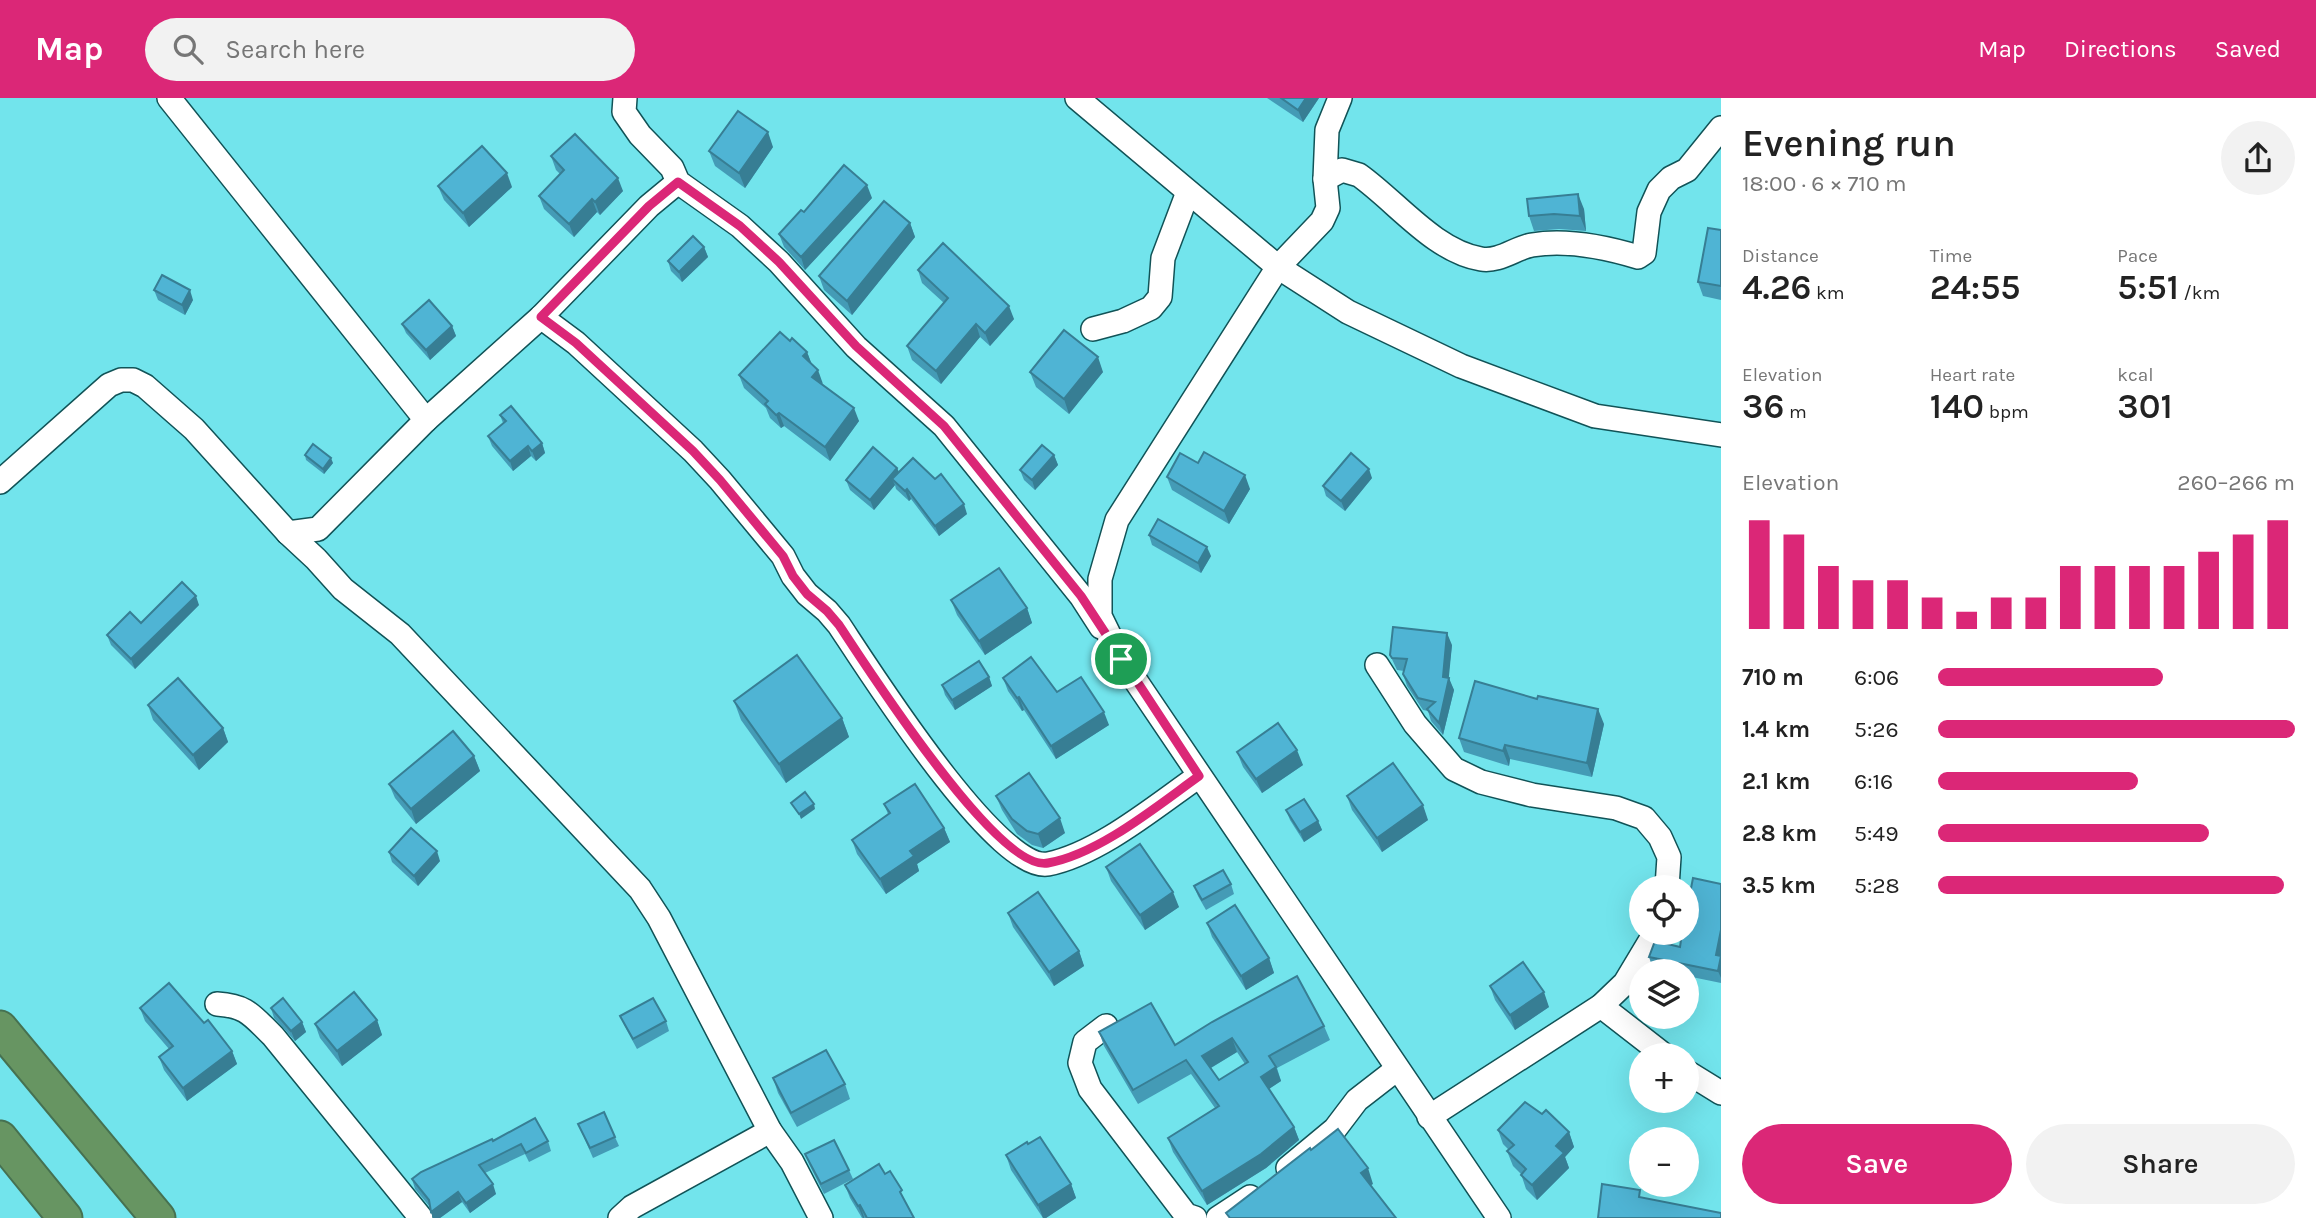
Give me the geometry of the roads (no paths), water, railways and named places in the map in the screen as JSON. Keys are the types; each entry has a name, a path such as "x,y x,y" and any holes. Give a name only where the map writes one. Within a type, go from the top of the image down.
{"highway":[{"path":"0,1028 158,1218"},
{"path":"0,1138 65,1218"}],"street":[{"path":"169,98 426,420"},
{"path":"625,98 624,112 640,135 672,168 678,182 740,226 779,262 856,346 944,426 1081,596 1199,776 1499,1218"},
{"path":"1077,98 1278,267 1348,312 1461,366 1595,416 1721,435"},
{"path":"1121,659 1100,616 1100,579 1117,520 1278,267 1322,221 1328,208 1325,179 1327,130 1340,98"},
{"path":"1325,179 1342,170 1359,175 1444,246 1482,259 1500,258 1531,245 1571,243 1638,257 1644,253 1649,212 1659,190 1671,178 1686,170 1721,128"},
{"path":"288,533 318,529 426,420 541,317 649,206 678,182"},
{"path":"1093,329 1123,321 1151,308 1160,297 1163,258 1188,192"},
{"path":"541,317 576,343 720,480 783,556 793,576 807,594 839,625 950,784 1013,851 1030,860 1046,864 1083,852 1126,828 1199,776"},
{"path":"0,481 109,386 121,380 133,380 145,386 194,429 343,589 400,634 640,889 659,918 770,1131 792,1162 821,1218"},
{"path":"316,559 318,529"},
{"path":"1377,665 1415,724 1454,769 1481,782 1532,794 1616,808 1643,818 1660,837 1669,857 1668,875"},
{"path":"1429,1117 1601,1006 1625,983 1648,945"},
{"path":"217,1004 237,1006 249,1013 273,1036 421,1218"},
{"path":"1601,1006 1649,1043"},
{"path":"1106,1026 1085,1042 1080,1063 1090,1089 1186,1214 1195,1218"},
{"path":"1218,1218 1270,1182 1335,1129 1357,1100 1397,1069"},
{"path":"1699,1079 1721,1093"},
{"path":"620,1218 632,1207 770,1131"}]}
